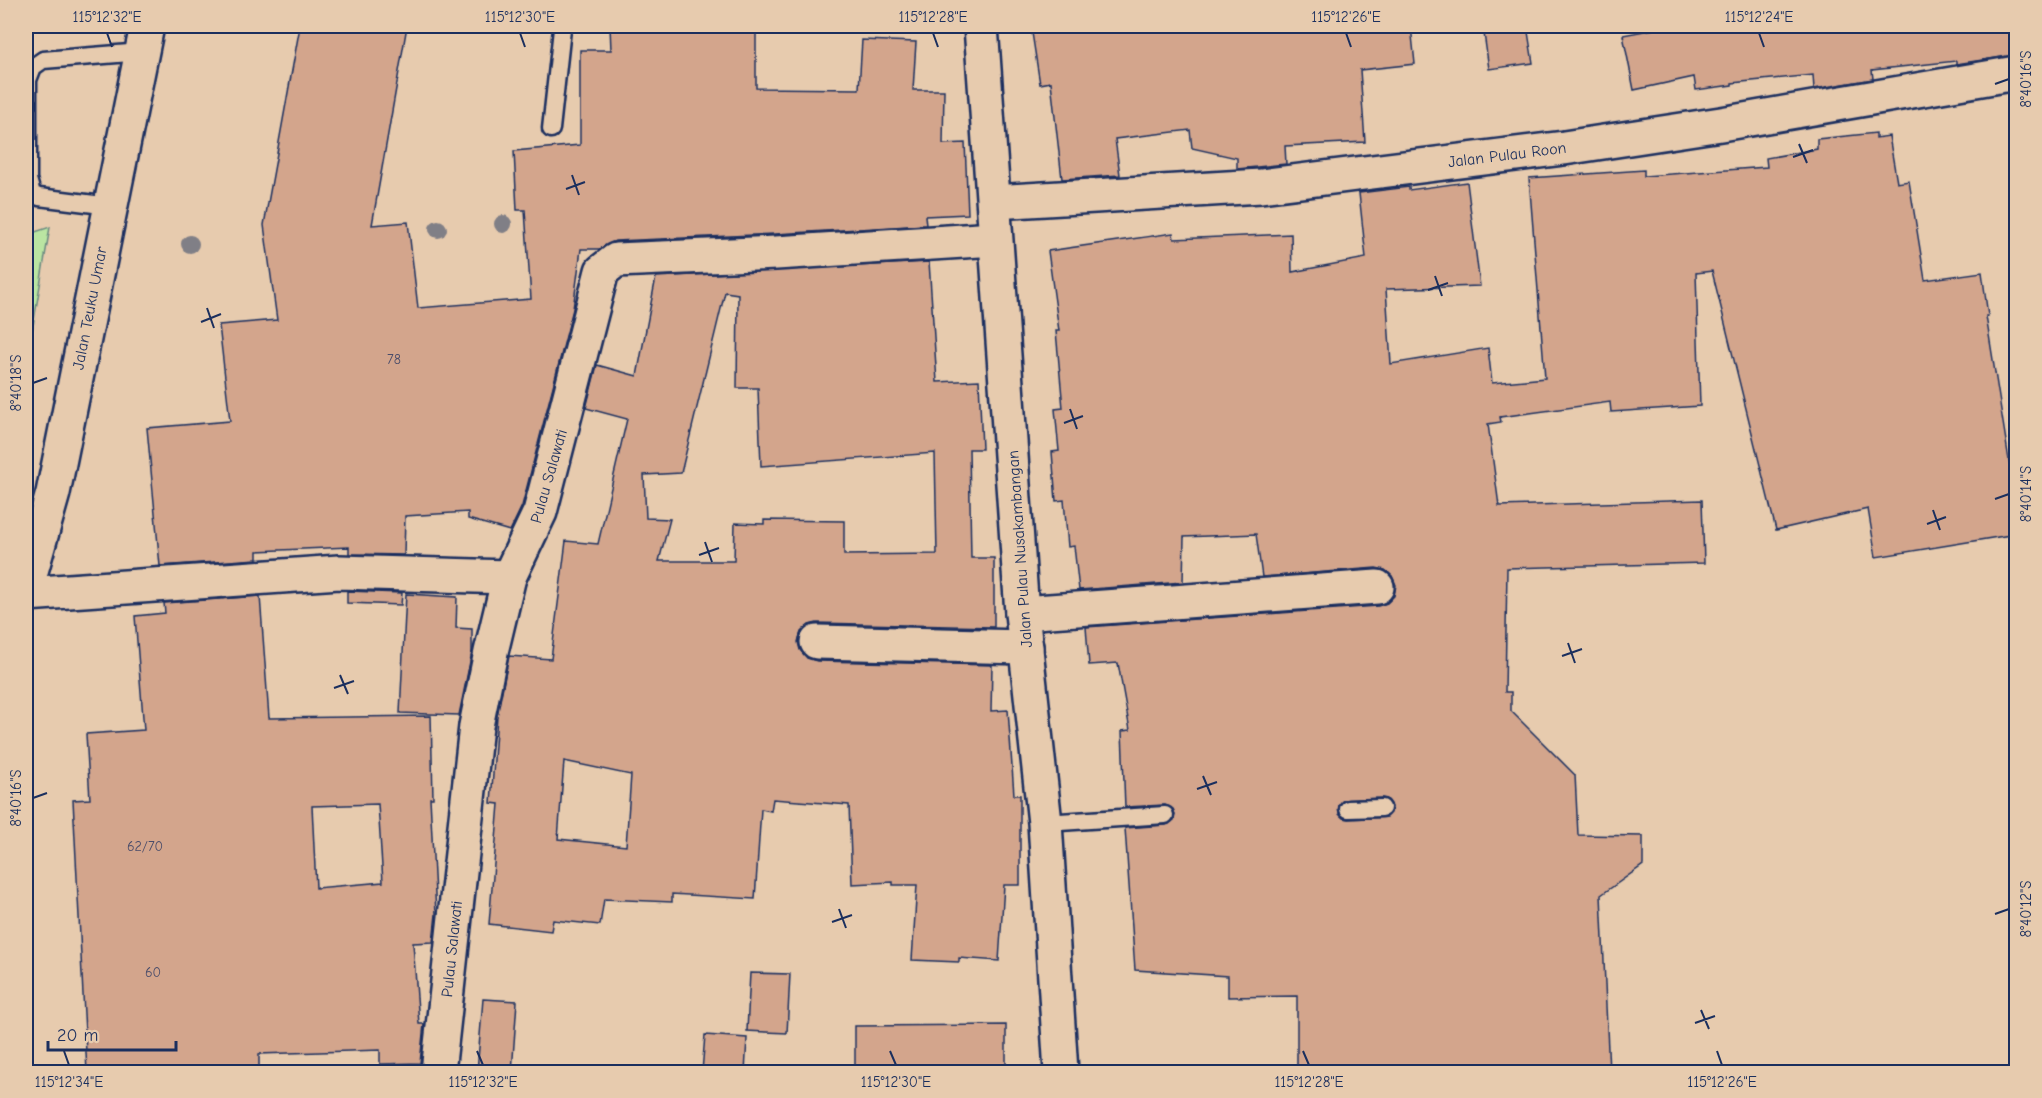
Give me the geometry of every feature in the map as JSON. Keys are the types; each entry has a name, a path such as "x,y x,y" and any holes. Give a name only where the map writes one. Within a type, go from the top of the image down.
{"street":[{"name":"Jalan Pulau Nusakambangan","path":"981,26 1022,613 1045,823 1061,1072"},
{"name":"Jalan Teuku Umar","path":"26,589 53,493 144,39"},
{"name":"Jalan Pulau Roon","path":"994,202 1261,186 1564,148 1721,124 2016,73"},
{"name":"Pulau Salawati","path":"438,1072 476,726 491,652 509,577 540,512 602,271 615,260 776,253 995,238"},
{"path":"26,594 339,572 509,577"},
{"path":"1022,613 1377,586"},
{"path":"817,642 1026,647"}],"lane":[{"path":"551,129 562,29 560,26"},
{"path":"110,206 39,197 32,194 28,179 28,80 33,67 43,60 144,39"},
{"path":"1348,809 1382,808"},
{"path":"1045,823 1165,815"}],"green space":[{"path":"50,227 26,367 26,235"}],"building":[{"path":"300,26 407,26 372,225 408,222 418,308 531,299 525,210 517,210 514,151 580,145 580,50 611,50 610,26 756,26 756,88 859,89 862,40 916,42 913,90 944,90 943,144 965,143 968,214 925,216 926,225 615,241 600,249 581,249 573,309 522,506 510,531 468,519 468,512 405,516 404,555 349,554 349,547 257,551 257,559 160,566 147,428 230,421 219,325 277,320 264,225"},
{"path":"1031,26 1281,26 1281,30 1411,26 1415,64 1360,70 1365,142 1285,146 1286,164 1237,169 1237,158 1192,148 1190,130 1115,139 1120,175 1062,179 1051,82 1040,84"},
{"path":"1483,26 1527,26 1533,63 1489,69"},
{"path":"1671,26 2016,26 2016,55 1956,64 1956,61 1872,70 1873,79 1814,89 1813,75 1732,83 1732,85 1696,90 1694,77 1634,90 1623,35"},
{"path":"1876,133 1876,138 1889,136 1897,183 1909,181 1925,280 1982,272 1988,316 1986,316 2016,504 2016,534 1876,557 1868,509 1776,530 1712,271 1696,273 1700,406 1611,412 1610,402 1500,417 1501,422 1488,424 1499,506 1702,500 1704,563 1507,568 1505,692 1511,692 1511,711 1575,775 1578,835 1643,836 1643,865 1601,895 1609,1072 1297,1072 1297,996 1228,997 1228,976 1135,970 1125,828 1166,825 1174,820 1175,814 1173,809 1165,805 1125,807 1122,731 1130,730 1118,663 1089,665 1086,627 1378,606 1387,603 1394,596 1396,585 1392,576 1385,570 1376,568 1262,577 1256,534 1184,537 1183,582 1079,590 1074,546 1068,547 1064,500 1056,501 1052,452 1059,451 1055,409 1063,408 1056,331 1059,331 1048,251 1173,233 1174,239 1291,234 1292,272 1366,258 1359,193 1409,187 1409,190 1467,182 1480,286 1386,289 1391,364 1488,348 1492,383 1545,378 1529,178 1644,170 1644,176 1767,167 1766,158 1817,149 1817,139","holes":["1387,799 1392,807 1387,817 1348,819 1339,814 1339,805 1343,800"]},
{"path":"929,262 937,382 979,380 982,449 969,449 971,558 994,558 994,627 817,623 809,625 801,632 798,642 800,650 807,658 817,661 992,665 991,711 1008,710 1014,795 1020,795 1020,885 1004,885 999,961 959,958 959,962 912,960 917,885 893,885 893,882 852,884 849,805 773,799 771,811 761,809 755,899 672,894 672,902 604,899 600,925 553,920 551,931 489,924 499,804 491,803 497,716 509,656 551,659 566,541 598,544 627,419 586,408 597,365 637,376 656,277","holes":["725,292 738,294 737,388 758,388 761,466 935,453 937,554 844,555 844,521 764,520 764,524 735,523 734,561 659,561 670,519 646,518 644,475 681,473","564,761 631,775 626,846 558,839"]},
{"path":"347,591 402,593 401,605 347,603"},
{"path":"406,594 457,597 456,628 472,629 472,652 459,715 400,713"},
{"path":"260,596 269,718 431,716 433,798 430,798 436,914 433,942 413,943 419,1024 424,1024 420,1063 380,1064 380,1050 259,1054 259,1072 87,1072 73,800 90,799 86,734 144,730 135,616 165,613 164,603","holes":["378,804 383,882 316,888 312,806"]},
{"path":"750,973 790,974 787,1033 747,1031"},
{"path":"483,999 517,1001 512,1072 477,1072"},
{"path":"1006,1025 1006,1072 855,1072 855,1026"},
{"path":"705,1035 747,1038 745,1072 702,1072"}]}
